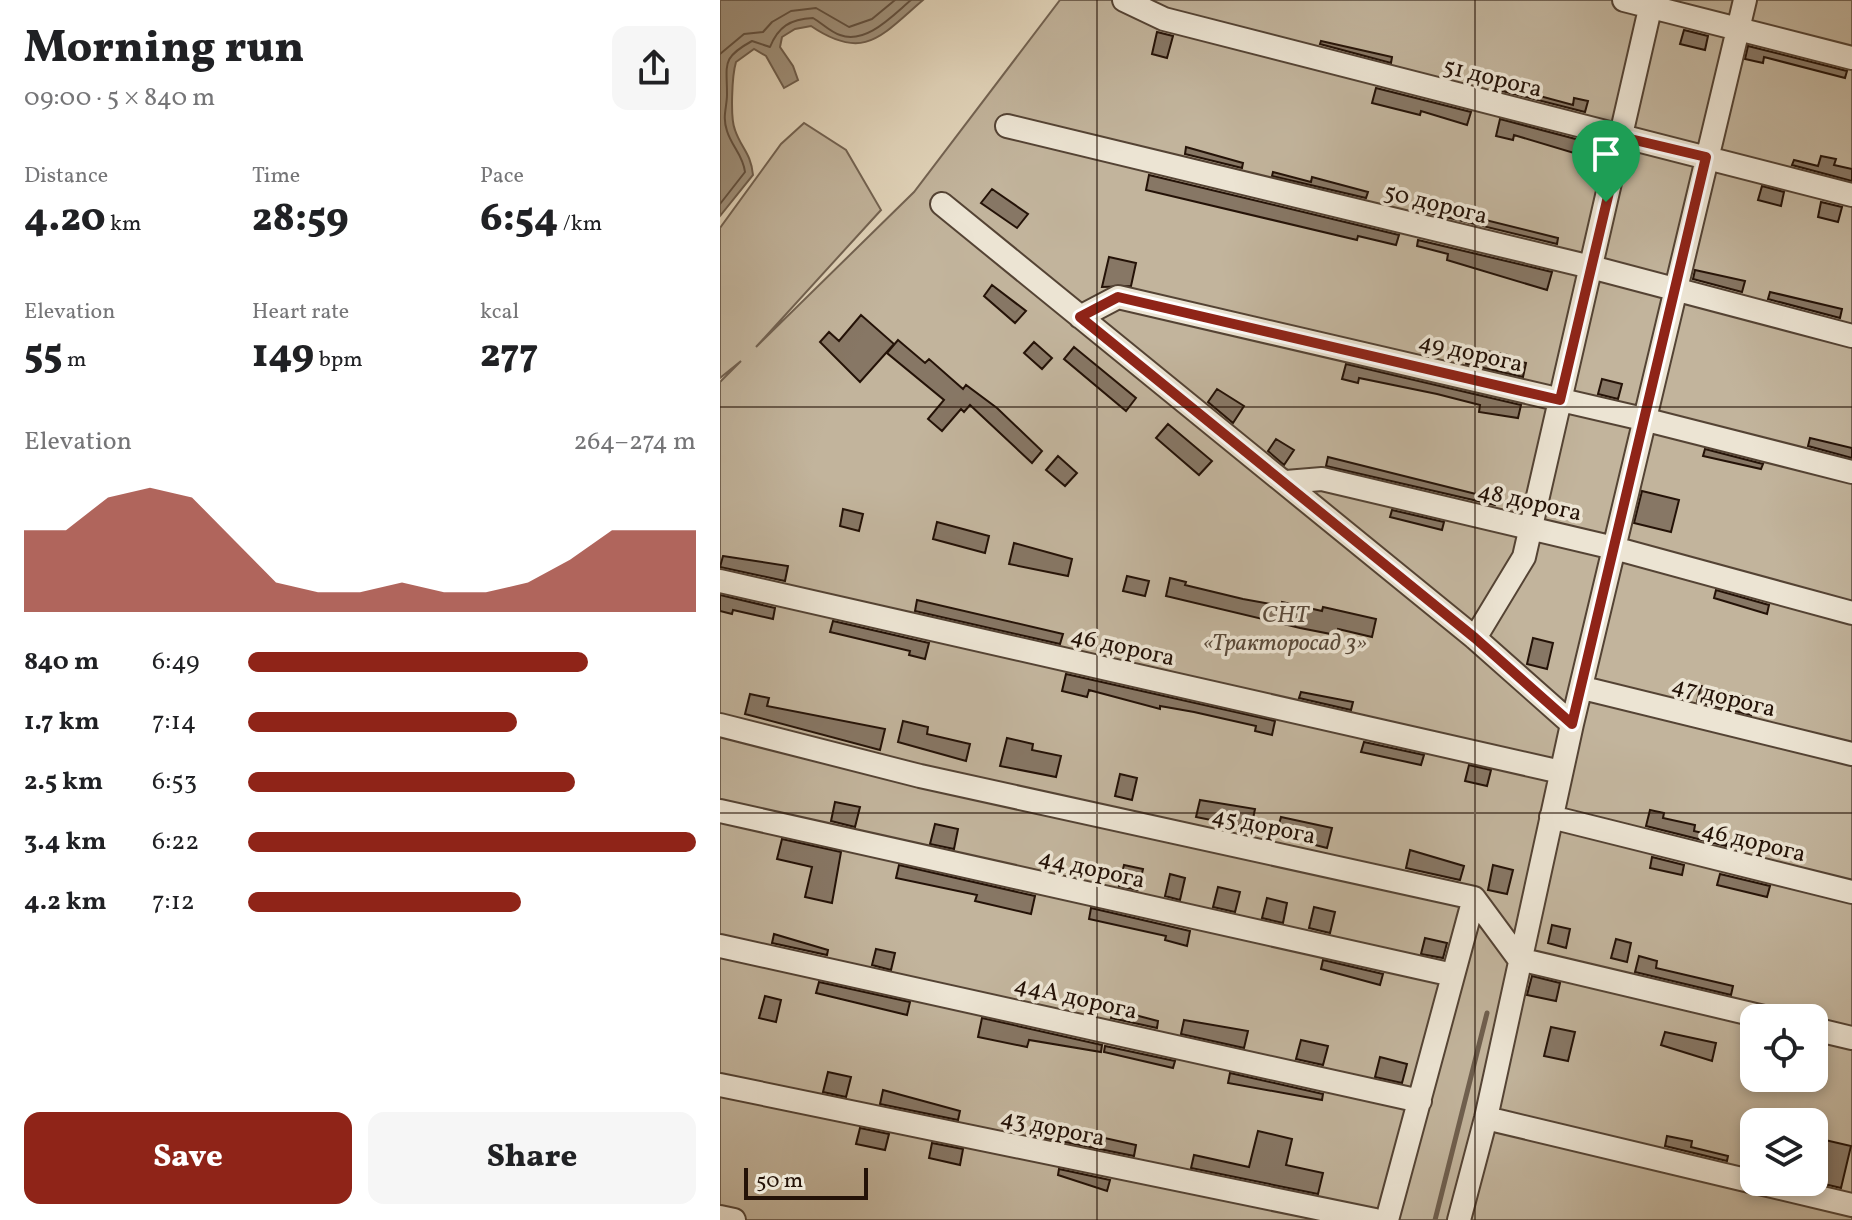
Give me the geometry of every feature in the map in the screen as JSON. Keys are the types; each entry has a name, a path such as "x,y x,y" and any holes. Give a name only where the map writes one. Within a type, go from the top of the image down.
{"street":[{"name":"51 дорога","path":"1124,0 1164,19 1852,195"},
{"path":"1624,0 1651,3 1852,58"},
{"path":"1459,1220 1486,1118 1561,772 1583,688 1643,419 1745,0"},
{"path":"1475,638 1524,557 1651,3"},
{"name":"50 дорога","path":"1007,126 1591,267 1852,336"},
{"path":"942,204 1286,482 1475,638 1572,724"},
{"name":"49 дорога","path":"1080,317 1118,297 1643,419 1852,472"},
{"name":"48 дорога","path":"1286,482 1322,479 1614,548 1852,613"},
{"name":"46 дорога","path":"720,581 1561,772"},
{"name":"47 дорога","path":"1583,688 1852,754"},
{"name":"45 дорога","path":"720,725 920,776 1474,898"},
{"name":"44 дорога","path":"720,811 1453,975"},
{"name":"46 дорога","path":"1551,817 1852,892"},
{"path":"1474,898 1519,959 1740,1011"},
{"path":"1387,1220 1474,898"},
{"name":"44А дорога","path":"720,946 1420,1101"},
{"path":"1828,1032 1852,1038"},
{"name":"43 дорога","path":"720,1085 1375,1220"},
{"path":"1486,1118 1740,1178"},
{"path":"1814,1196 1852,1205"},
{"path":"720,1217 734,1220"}],"green space":[{"name":"СНТ «Тракторосад 3»","path":"1060,0 1852,0 1852,1220 720,1220 720,382 741,361 720,378 720,228 781,144 804,123 846,150 881,210 756,347 914,192"}],"water":[{"path":"720,0 923,0 883,34 871,40 845,42 811,26 795,29 782,37 780,47 798,80 784,88 766,56 754,49 736,62 733,124 753,175 720,216"}],"building":[{"path":"1684,30 1708,36 1705,50 1680,44"},
{"path":"1157,32 1173,36 1167,58 1152,54"},
{"path":"1321,41 1392,57 1391,63 1320,44"},
{"path":"1748,46 1847,71 1845,78 1764,57 1763,63 1745,59"},
{"path":"1495,84 1573,105 1574,98 1588,101 1585,112 1494,89"},
{"path":"1376,88 1471,112 1467,125 1421,111 1420,115 1372,103"},
{"path":"1500,119 1587,142 1584,156 1514,135 1513,140 1496,136"},
{"path":"1186,147 1243,163 1242,168 1185,154"},
{"path":"1821,156 1836,159 1834,165 1852,169 1852,181 1792,165 1794,160 1818,166"},
{"path":"1273,172 1311,182 1312,177 1368,192 1366,198 1272,176"},
{"path":"1149,175 1399,235 1396,245 1358,236 1357,240 1146,190"},
{"path":"1762,186 1784,192 1781,206 1758,200"},
{"path":"992,189 1028,214 1017,228 981,203"},
{"path":"1427,201 1446,205 1445,210 1558,238 1557,244 1425,212"},
{"path":"1821,202 1842,207 1838,222 1818,217"},
{"path":"1418,240 1552,272 1547,290 1447,260 1448,254 1417,246"},
{"path":"1109,257 1136,263 1131,286 1102,287"},
{"path":"1695,270 1745,281 1742,292 1693,279"},
{"path":"992,285 1026,311 1015,323 984,296"},
{"path":"1770,292 1842,309 1840,318 1768,299"},
{"path":"861,315 894,344 860,382 820,342 829,332 839,341"},
{"path":"898,340 925,363 929,359 963,389 966,385 997,408 1042,451 1032,463 970,405 964,412 961,409 942,431 928,419 944,400 887,353"},
{"path":"1034,342 1052,358 1042,369 1024,353"},
{"path":"1074,347 1136,398 1126,411 1064,359"},
{"path":"1470,348 1508,355 1507,358 1526,363 1523,377 1466,364"},
{"path":"1346,364 1521,405 1518,418 1479,412 1480,405 1437,394 1359,378 1358,383 1342,379"},
{"path":"1602,379 1622,384 1618,399 1598,394"},
{"path":"1217,389 1244,406 1233,423 1208,402"},
{"path":"1168,424 1212,461 1199,475 1156,438"},
{"path":"1810,438 1852,448 1852,458 1808,446"},
{"path":"1276,439 1294,450 1284,465 1268,451"},
{"path":"1705,449 1763,464 1761,469 1703,456"},
{"path":"1058,456 1077,473 1065,486 1046,470"},
{"path":"1328,457 1496,499 1495,505 1326,466"},
{"path":"1642,491 1679,500 1671,532 1634,523"},
{"path":"843,509 863,514 859,531 840,526"},
{"path":"1392,510 1444,522 1442,530 1390,517"},
{"path":"937,522 989,536 985,553 933,539"},
{"path":"1014,543 1072,559 1068,576 1009,564"},
{"path":"723,556 788,566 785,581 720,567"},
{"path":"1127,576 1149,581 1145,596 1123,591"},
{"path":"1170,578 1186,582 1185,585 1243,599 1281,606 1282,602 1322,611 1323,607 1376,619 1372,637 1338,629 1336,635 1300,628 1166,596"},
{"path":"1716,590 1769,605 1767,614 1714,598"},
{"path":"720,595 775,608 773,619 733,610 732,614 720,611"},
{"path":"917,600 1063,634 1060,644 915,611"},
{"path":"833,621 929,643 925,659 909,655 910,651 830,632"},
{"path":"1533,638 1553,643 1547,669 1527,664"},
{"path":"1066,674 1275,721 1272,735 1255,731 1256,726 1160,706 1160,709 1089,690 1087,697 1062,691"},
{"path":"1701,686 1754,699 1751,715 1697,702"},
{"path":"1301,692 1353,702 1351,710 1299,698"},
{"path":"750,694 769,698 767,706 885,729 880,750 745,714"},
{"path":"903,721 928,727 927,734 970,744 966,761 898,742"},
{"path":"1007,738 1033,744 1032,750 1061,756 1056,777 1000,766"},
{"path":"1364,742 1424,755 1421,765 1361,752"},
{"path":"1469,765 1491,770 1487,786 1465,781"},
{"path":"1120,774 1137,778 1132,800 1115,796"},
{"path":"1200,800 1255,809 1251,828 1196,817"},
{"path":"835,802 860,807 855,827 831,821"},
{"path":"1650,810 1664,813 1663,818 1695,825 1694,831 1728,839 1726,846 1646,826"},
{"path":"1281,817 1332,828 1327,848 1276,835"},
{"path":"935,824 958,829 954,849 930,844"},
{"path":"782,839 841,852 832,903 805,897 812,867 777,859"},
{"path":"1410,850 1464,866 1460,880 1406,868"},
{"path":"1652,857 1684,865 1682,875 1650,868"},
{"path":"899,865 1035,896 1031,914 975,901 977,895 896,878"},
{"path":"1124,865 1143,869 1138,890 1119,886"},
{"path":"1493,865 1513,870 1507,894 1488,890"},
{"path":"1170,874 1185,878 1180,900 1165,896"},
{"path":"1720,874 1770,886 1767,897 1717,885"},
{"path":"1218,887 1240,892 1235,912 1213,907"},
{"path":"1267,898 1287,903 1283,923 1262,918"},
{"path":"1314,907 1335,912 1330,933 1309,928"},
{"path":"1091,908 1190,931 1187,946 1165,940 1166,936 1089,919"},
{"path":"1552,925 1570,929 1566,948 1548,943"},
{"path":"774,934 828,950 827,955 772,943"},
{"path":"1425,938 1447,943 1443,958 1421,954"},
{"path":"1616,939 1631,943 1627,962 1611,958"},
{"path":"876,949 895,953 891,970 872,965"},
{"path":"1639,956 1657,961 1656,968 1733,986 1731,995 1635,972"},
{"path":"1323,960 1383,974 1380,985 1321,969"},
{"path":"1532,976 1560,983 1556,1001 1527,995"},
{"path":"819,982 910,1002 907,1015 816,993"},
{"path":"765,996 781,1000 776,1022 759,1018"},
{"path":"1115,1004 1136,1009 1135,1015 1158,1021 1157,1028 1111,1018"},
{"path":"982,1018 1102,1045 1101,1052 1029,1040 1027,1047 978,1037"},
{"path":"1184,1020 1248,1031 1244,1048 1181,1034"},
{"path":"1551,1027 1575,1032 1568,1061 1544,1056"},
{"path":"1665,1032 1716,1043 1712,1061 1661,1045"},
{"path":"1301,1040 1328,1046 1323,1065 1296,1059"},
{"path":"1105,1046 1175,1061 1173,1068 1104,1052"},
{"path":"1380,1057 1407,1064 1402,1083 1375,1077"},
{"path":"828,1072 851,1077 846,1097 823,1092"},
{"path":"1230,1073 1323,1094 1322,1100 1228,1083"},
{"path":"883,1090 960,1111 958,1120 880,1104"},
{"path":"1033,1122 1136,1145 1134,1156 1030,1135"},
{"path":"860,1128 889,1134 885,1150 856,1144"},
{"path":"1258,1131 1292,1139 1286,1165 1323,1173 1318,1194 1191,1168 1194,1155 1249,1167"},
{"path":"1667,1136 1692,1141 1691,1147 1728,1156 1727,1161 1665,1146"},
{"path":"1828,1141 1851,1146 1841,1188 1828,1185"},
{"path":"932,1143 963,1149 960,1165 929,1158"},
{"path":"1059,1169 1110,1180 1107,1191 1058,1175"}],"waterway":[{"path":"1435,1220 1487,1013"}],"route":[{"path":"1622,137 1706,157 1583,688 1572,724 1475,638 1080,317 1118,297 1560,400 1606,202 1622,137"}]}
